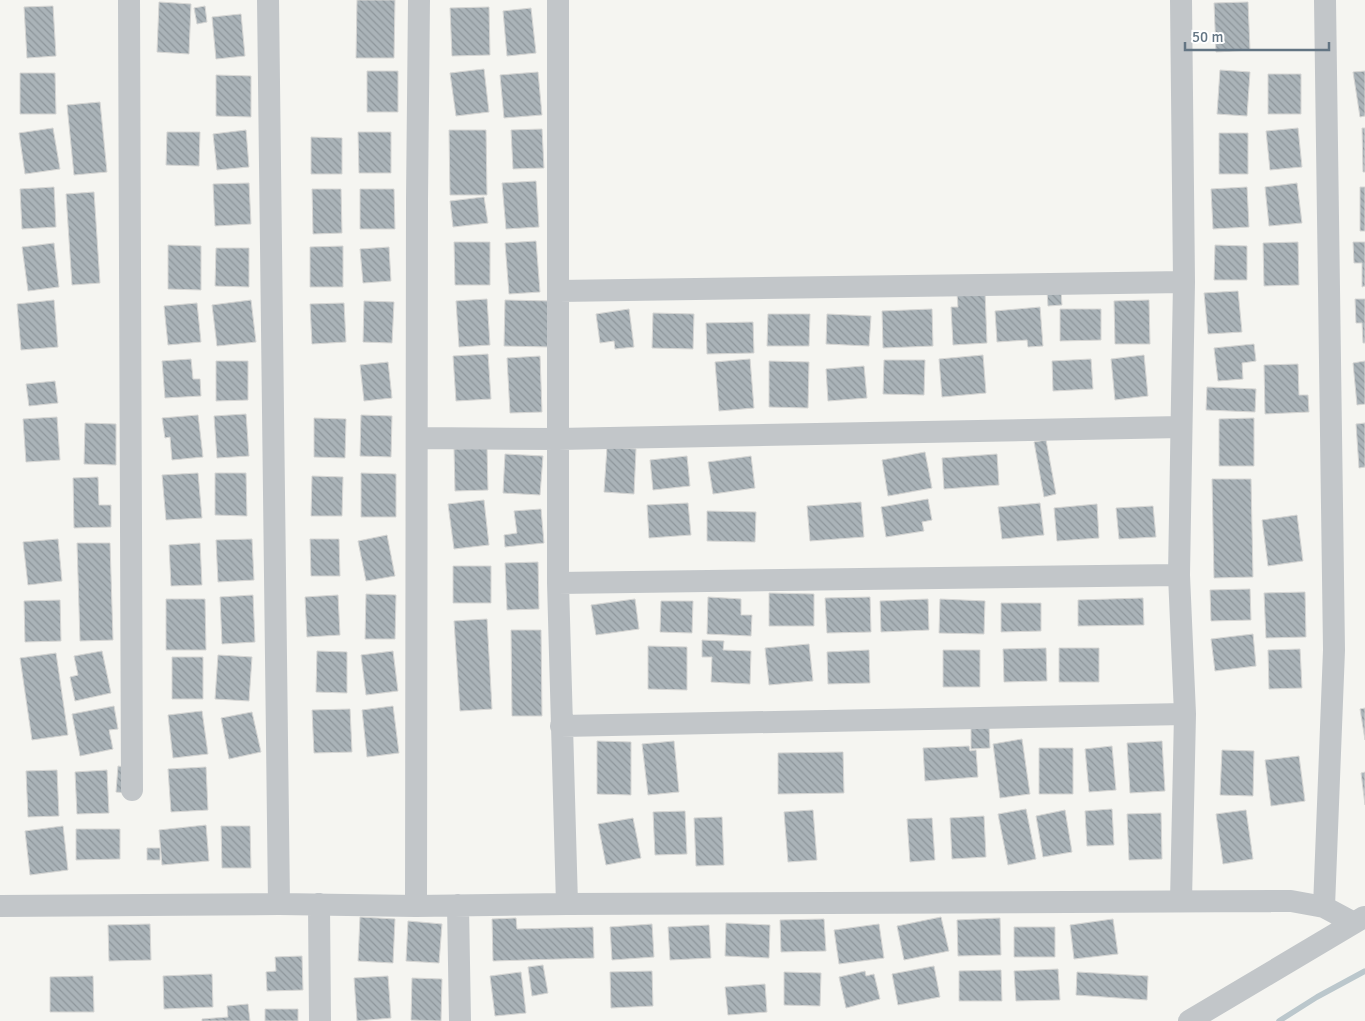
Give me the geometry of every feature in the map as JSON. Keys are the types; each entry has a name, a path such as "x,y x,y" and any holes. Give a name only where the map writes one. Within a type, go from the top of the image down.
{"street":[{"path":"129,0 132,790"},
{"path":"268,0 279,904"},
{"path":"416,906 419,0"},
{"path":"558,0 558,583 567,904"},
{"path":"1181,0 1184,282 1179,575 1185,714 1182,901"},
{"path":"1324,907 1334,650 1325,0"},
{"path":"559,291 1184,282"},
{"path":"417,438 558,440 1181,427"},
{"path":"558,583 1179,575"},
{"path":"561,726 1185,714"},
{"path":"0,906 279,904 416,906 1292,901 1324,907 1359,920"},
{"path":"319,904 320,1021"},
{"path":"458,905 460,1021"},
{"path":"1194,1020 1359,920"}],"building":[{"path":"357,0 395,0 394,58 356,58"},
{"path":"159,2 191,4 189,54 157,52"},
{"path":"1248,2 1250,50 1216,52 1214,3"},
{"path":"53,6 56,56 27,58 24,7"},
{"path":"205,6 207,22 197,24 194,8"},
{"path":"489,7 490,55 452,56 450,8"},
{"path":"531,8 536,53 507,56 503,11"},
{"path":"241,14 245,56 216,59 212,17"},
{"path":"484,69 489,112 456,116 450,73"},
{"path":"1220,70 1250,72 1247,116 1217,114"},
{"path":"367,71 398,71 398,112 367,112"},
{"path":"1365,71 1365,116 1360,117 1353,72"},
{"path":"538,72 542,115 504,118 500,75"},
{"path":"20,73 55,73 56,114 20,114"},
{"path":"1268,74 1301,74 1301,114 1268,114"},
{"path":"216,75 251,76 251,117 216,116"},
{"path":"100,102 107,172 74,175 67,105"},
{"path":"53,128 60,169 25,174 19,133"},
{"path":"1298,128 1302,167 1270,170 1266,131"},
{"path":"1362,128 1365,128 1365,172 1363,172"},
{"path":"542,129 544,168 513,169 511,130"},
{"path":"246,130 249,167 217,170 213,134"},
{"path":"449,130 486,130 487,195 450,195"},
{"path":"167,132 200,132 199,166 166,165"},
{"path":"358,132 391,132 391,173 359,173"},
{"path":"1219,133 1248,133 1248,174 1219,174"},
{"path":"311,137 342,138 342,174 311,174"},
{"path":"536,181 539,227 506,229 502,183"},
{"path":"249,183 251,224 215,226 213,184"},
{"path":"1297,183 1302,223 1269,226 1265,187"},
{"path":"54,187 56,227 22,229 20,189"},
{"path":"1247,187 1249,227 1213,229 1211,189"},
{"path":"1360,187 1365,187 1365,231 1360,231"},
{"path":"312,189 341,189 342,233 313,234"},
{"path":"360,189 394,189 395,229 360,229"},
{"path":"94,192 100,283 72,285 66,194"},
{"path":"484,197 488,223 453,227 450,201"},
{"path":"536,241 540,292 509,294 505,243"},
{"path":"454,242 490,242 490,285 455,285"},
{"path":"1298,242 1299,285 1264,286 1263,243"},
{"path":"1353,242 1365,242 1365,286 1362,287 1362,263 1354,263"},
{"path":"54,243 59,287 28,291 22,247"},
{"path":"168,245 201,246 201,290 168,289"},
{"path":"1215,245 1247,246 1247,280 1214,280"},
{"path":"343,246 343,287 310,287 310,247"},
{"path":"389,247 391,281 363,283 360,249"},
{"path":"216,248 249,248 249,287 215,286"},
{"path":"1047,291 1061,291 1062,305 1048,306"},
{"path":"1238,291 1242,332 1208,334 1204,293"},
{"path":"985,292 987,343 953,345 951,307 958,307 957,294"},
{"path":"487,299 490,345 459,347 456,301"},
{"path":"1355,299 1365,299 1365,343 1363,343 1362,323 1356,323"},
{"path":"54,300 58,347 21,350 17,304"},
{"path":"251,300 256,342 217,346 212,305"},
{"path":"505,300 551,301 550,347 504,346"},
{"path":"1149,300 1150,344 1115,344 1114,301"},
{"path":"364,301 394,302 392,343 363,342"},
{"path":"197,303 201,342 168,345 164,306"},
{"path":"344,303 346,342 312,344 310,304"},
{"path":"1040,307 1043,346 1028,347 1027,340 997,342 995,311"},
{"path":"629,309 634,347 615,349 614,341 600,343 596,314"},
{"path":"932,309 933,346 883,348 882,311"},
{"path":"1060,309 1101,309 1101,340 1060,341"},
{"path":"653,313 694,314 693,349 652,348"},
{"path":"768,314 810,314 809,346 767,346"},
{"path":"827,314 871,316 869,346 826,344"},
{"path":"753,322 754,353 707,354 706,323"},
{"path":"1254,344 1256,361 1242,363 1243,379 1218,381 1214,348"},
{"path":"488,354 491,399 456,401 453,356"},
{"path":"983,355 986,393 942,397 939,359"},
{"path":"1144,355 1148,396 1115,400 1111,359"},
{"path":"540,356 542,412 510,413 507,358"},
{"path":"191,359 193,379 200,379 201,396 165,398 162,361"},
{"path":"750,359 754,408 719,411 715,362"},
{"path":"1091,359 1093,389 1053,391 1052,361"},
{"path":"884,360 925,360 924,395 883,394"},
{"path":"216,361 248,361 248,400 216,401"},
{"path":"769,361 809,362 808,408 769,407"},
{"path":"1365,361 1365,404 1357,405 1353,363"},
{"path":"388,362 392,398 364,401 360,365"},
{"path":"1298,364 1299,395 1308,395 1309,412 1265,414 1264,365"},
{"path":"864,366 867,398 828,401 826,369"},
{"path":"55,381 58,403 29,406 26,384"},
{"path":"1207,387 1256,389 1255,412 1206,410"},
{"path":"246,414 249,456 217,458 214,416"},
{"path":"198,415 203,457 172,460 170,437 165,438 162,418"},
{"path":"361,415 392,416 391,457 360,456"},
{"path":"57,417 60,460 26,462 23,419"},
{"path":"314,418 346,419 345,458 314,457"},
{"path":"1254,418 1254,466 1219,466 1219,419"},
{"path":"85,423 116,424 116,465 84,464"},
{"path":"1365,423 1365,467 1359,468 1356,424"},
{"path":"1046,440 1056,494 1044,497 1034,442"},
{"path":"607,447 636,449 634,494 604,492"},
{"path":"487,448 488,490 455,491 454,449"},
{"path":"925,452 932,488 888,496 882,460"},
{"path":"505,454 543,456 540,495 503,493"},
{"path":"997,454 999,485 944,489 942,458"},
{"path":"687,456 690,486 653,490 650,460"},
{"path":"751,456 755,488 713,494 708,462"},
{"path":"198,473 202,518 166,520 162,475"},
{"path":"215,473 246,473 247,516 215,515"},
{"path":"361,473 396,474 396,517 361,517"},
{"path":"312,476 343,477 342,516 311,516"},
{"path":"98,477 99,505 111,505 111,527 74,528 73,478"},
{"path":"1212,479 1251,479 1253,577 1214,578"},
{"path":"928,499 932,520 922,522 924,531 886,537 881,507"},
{"path":"484,500 489,545 454,549 448,504"},
{"path":"861,502 864,537 810,541 807,506"},
{"path":"688,503 691,535 649,538 647,505"},
{"path":"1040,503 1044,535 1002,539 998,507"},
{"path":"1097,504 1099,538 1057,541 1054,508"},
{"path":"1153,506 1156,537 1119,539 1116,508"},
{"path":"541,509 544,543 505,547 504,535 517,533 514,511"},
{"path":"707,511 756,512 755,542 707,541"},
{"path":"1297,515 1303,561 1268,566 1262,520"},
{"path":"387,535 395,576 366,581 358,541"},
{"path":"58,539 62,581 28,585 23,542"},
{"path":"252,539 254,580 218,582 216,540"},
{"path":"310,539 339,539 340,576 311,576"},
{"path":"77,543 110,543 113,640 80,641"},
{"path":"200,543 202,585 171,586 169,545"},
{"path":"538,562 539,609 507,610 505,563"},
{"path":"453,566 491,566 491,603 453,603"},
{"path":"1250,589 1251,620 1211,621 1210,590"},
{"path":"1305,592 1306,637 1266,638 1264,593"},
{"path":"769,593 814,594 814,626 769,626"},
{"path":"366,594 396,595 395,639 365,639"},
{"path":"253,595 255,642 222,644 220,597"},
{"path":"338,595 340,635 307,637 305,597"},
{"path":"708,597 741,599 741,615 752,615 751,636 707,634"},
{"path":"870,597 871,632 827,633 825,598"},
{"path":"1143,598 1144,625 1078,626 1078,600"},
{"path":"166,599 205,599 206,650 166,650"},
{"path":"635,599 639,629 596,635 591,605"},
{"path":"928,599 929,630 881,632 880,601"},
{"path":"940,599 985,601 984,634 939,633"},
{"path":"60,600 61,641 25,642 24,601"},
{"path":"661,601 693,601 692,633 660,632"},
{"path":"1001,603 1041,603 1041,631 1001,632"},
{"path":"487,619 492,709 460,711 454,621"},
{"path":"511,630 541,630 542,716 512,716"},
{"path":"1253,634 1256,666 1215,671 1211,639"},
{"path":"702,640 724,641 723,650 751,651 750,684 711,682 712,657 702,657"},
{"path":"809,644 813,681 769,685 765,648"},
{"path":"648,646 687,647 687,690 648,689"},
{"path":"1046,648 1047,681 1004,682 1003,649"},
{"path":"1059,648 1099,648 1099,682 1059,682"},
{"path":"1300,649 1302,688 1269,689 1268,650"},
{"path":"869,650 870,683 828,684 827,652"},
{"path":"943,650 980,650 980,687 943,687"},
{"path":"102,651 111,693 75,701 70,677 78,675 74,656"},
{"path":"317,651 347,652 347,693 316,692"},
{"path":"393,651 398,691 366,695 361,655"},
{"path":"56,653 68,735 32,740 20,658"},
{"path":"218,655 252,657 249,701 215,699"},
{"path":"172,657 203,657 203,699 172,699"},
{"path":"114,706 118,729 109,730 113,749 80,756 72,714"},
{"path":"393,706 399,753 367,757 362,710"},
{"path":"1365,708 1365,740 1360,709"},
{"path":"350,709 352,752 314,753 312,710"},
{"path":"202,711 208,754 173,758 168,715"},
{"path":"252,712 261,752 229,759 221,718"},
{"path":"971,727 989,727 990,748 971,749"},
{"path":"1022,739 1030,794 1000,798 993,744"},
{"path":"597,741 631,742 631,795 597,794"},
{"path":"674,741 679,792 648,795 642,744"},
{"path":"1162,741 1165,791 1130,793 1127,743"},
{"path":"969,746 970,751 976,750 978,777 925,781 923,748"},
{"path":"1112,746 1116,790 1089,792 1085,749"},
{"path":"1039,748 1073,748 1073,794 1039,794"},
{"path":"1222,750 1254,751 1253,796 1220,795"},
{"path":"843,752 844,793 778,794 778,753"},
{"path":"1299,756 1305,801 1271,806 1265,760"},
{"path":"118,766 141,769 138,794 116,792"},
{"path":"206,767 208,810 171,812 168,769"},
{"path":"57,770 59,816 28,817 26,771"},
{"path":"107,770 109,813 77,814 75,772"},
{"path":"1365,772 1365,805 1361,773"},
{"path":"1026,809 1036,859 1008,865 998,814"},
{"path":"1112,809 1114,845 1087,846 1085,811"},
{"path":"813,810 817,860 788,862 784,812"},
{"path":"1065,810 1072,852 1043,857 1036,816"},
{"path":"1246,810 1253,859 1223,864 1216,814"},
{"path":"685,811 687,854 655,855 653,812"},
{"path":"1161,813 1162,859 1129,860 1127,814"},
{"path":"984,816 986,857 952,859 950,818"},
{"path":"722,817 724,865 696,866 694,818"},
{"path":"633,818 641,858 606,865 598,824"},
{"path":"932,818 935,860 910,862 907,819"},
{"path":"206,825 209,861 162,865 159,830"},
{"path":"63,826 68,870 30,875 25,831"},
{"path":"221,826 250,826 251,868 222,868"},
{"path":"76,829 120,829 120,859 76,860"},
{"path":"147,848 160,848 160,860 147,860"},
{"path":"360,917 395,919 393,963 358,961"},
{"path":"941,917 949,951 904,960 897,926"},
{"path":"516,918 517,929 593,927 594,958 493,961 492,919"},
{"path":"1000,918 1001,955 958,956 957,920"},
{"path":"824,919 826,951 781,952 780,920"},
{"path":"1113,919 1118,954 1074,959 1070,925"},
{"path":"408,921 442,924 439,963 406,961"},
{"path":"726,923 770,925 769,958 725,956"},
{"path":"150,924 151,960 109,961 108,925"},
{"path":"652,924 654,957 612,960 610,927"},
{"path":"879,924 884,958 839,964 834,930"},
{"path":"709,925 711,958 670,960 668,927"},
{"path":"1014,927 1055,927 1055,957 1014,957"},
{"path":"302,956 303,990 267,991 266,972 276,971 275,957"},
{"path":"543,965 548,993 532,996 528,967"},
{"path":"934,966 940,997 898,1005 892,974"},
{"path":"1058,969 1060,1000 1016,1001 1014,971"},
{"path":"1001,970 1002,1001 959,1001 959,971"},
{"path":"652,971 653,1006 611,1008 610,972"},
{"path":"865,971 866,976 874,974 880,999 846,1008 839,977"},
{"path":"521,972 526,1013 495,1016 490,976"},
{"path":"784,972 821,973 820,1006 784,1005"},
{"path":"1077,972 1148,976 1147,1000 1076,995"},
{"path":"212,974 213,1007 164,1009 163,976"},
{"path":"93,976 94,1012 50,1012 50,977"},
{"path":"388,976 391,1018 357,1021 354,978"},
{"path":"412,978 442,979 441,1021 411,1020"},
{"path":"765,984 767,1012 728,1015 725,987"},
{"path":"248,1004 250,1021 202,1021 202,1019 228,1017 227,1006"},
{"path":"265,1009 298,1009 298,1021 265,1021"}],"waterway":[{"path":"1279,1021 1317,997 1365,971"}]}
